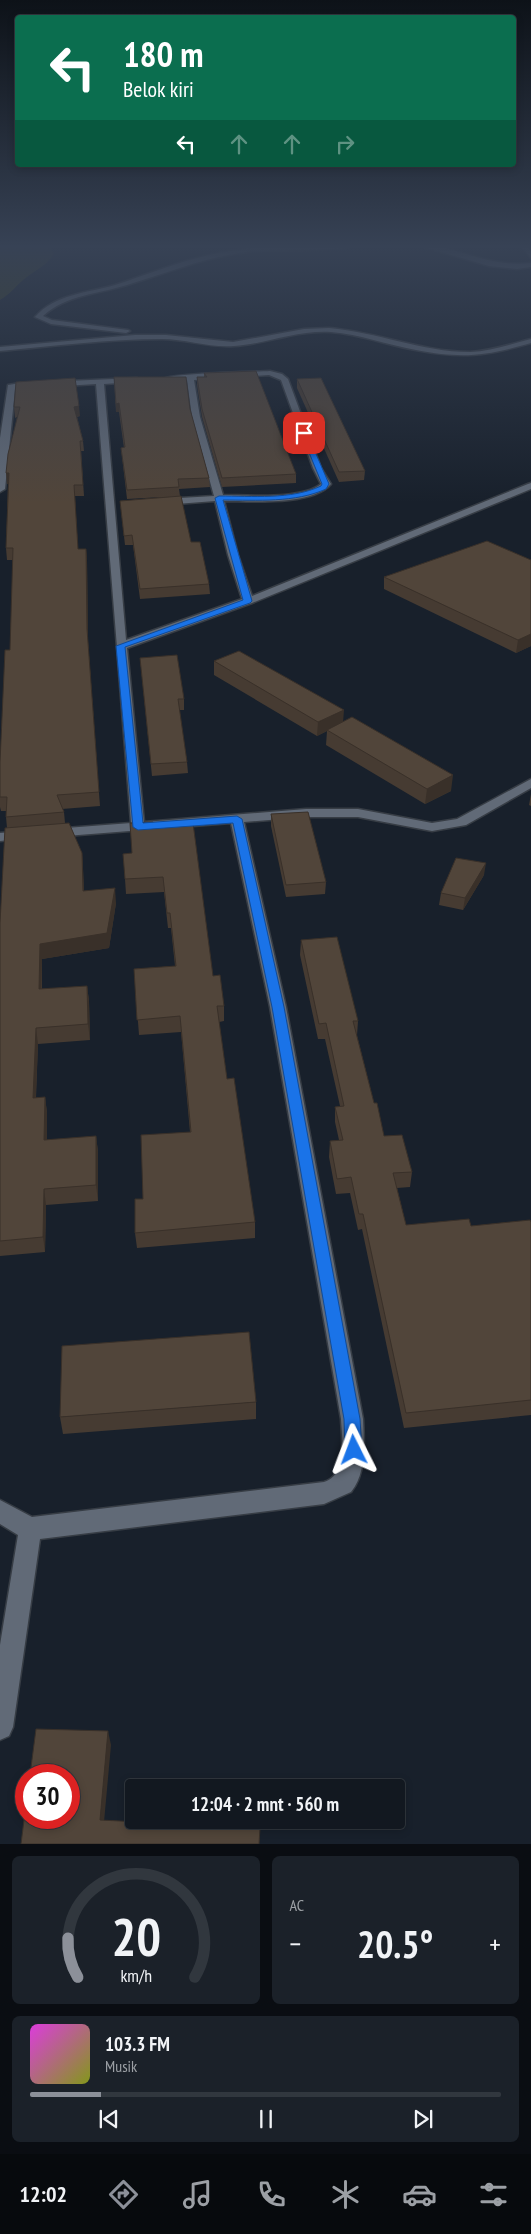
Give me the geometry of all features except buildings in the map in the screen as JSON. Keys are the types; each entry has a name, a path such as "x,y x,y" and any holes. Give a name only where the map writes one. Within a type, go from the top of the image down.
{"street":[{"path":"126,331 152,337"},
{"path":"0,349 105,339 152,337 233,344 316,331"},
{"path":"340,331 415,348 471,354 492,352 531,341"},
{"path":"0,489 11,387 21,384 150,380 270,373 284,379 317,468 326,484 320,490 310,494 272,497 219,498 150,503"},
{"path":"190,377 196,417 248,601"},
{"path":"100,382 115,505 121,646 138,827"},
{"path":"121,646 248,601 529,488"},
{"path":"0,837 306,812 358,814 432,827 448,826 461,822 531,783"},
{"path":"0,1511 30,1529 324,1493 338,1488 346,1482 354,1450 352,1419 278,1007 237,819"},
{"path":"0,1728 30,1529"}],"route":[{"path":"304,433 317,468 326,484 324,488 310,494 219,498 233,554 248,601 121,646 138,827 237,819 278,1007 352,1419 354,1450"}]}
